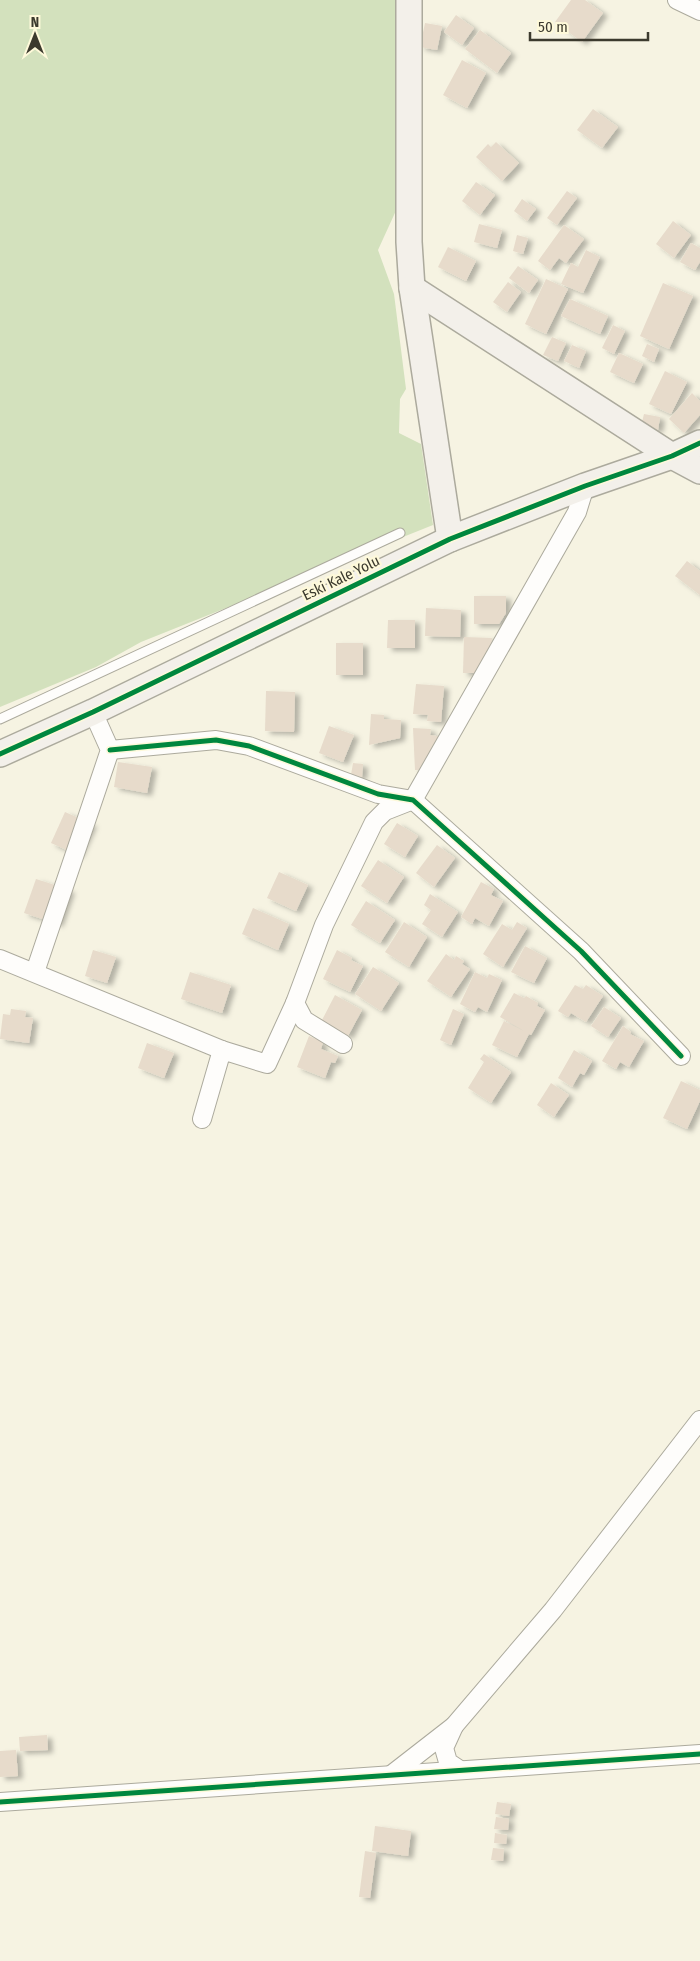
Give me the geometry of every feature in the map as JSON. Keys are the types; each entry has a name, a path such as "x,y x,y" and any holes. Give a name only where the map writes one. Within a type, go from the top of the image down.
{"street":[{"path":"409,0 409,232 412,288 450,539"},
{"path":"677,0 700,10"},
{"path":"412,288 672,456 700,471"},
{"name":"Eski Kale Yolu","path":"0,754 93,712 450,539 585,486 672,456 700,443"},
{"path":"672,456 700,490"},
{"path":"0,959 222,1050 267,1064 295,1003 324,925 374,822 385,811 414,800 577,512 585,486"},
{"path":"35,972 110,750 93,712"},
{"path":"110,750 216,740 249,746 378,794 414,800 581,951 681,1056"},
{"path":"295,1003 304,1020 343,1044"},
{"path":"202,1119 222,1050"},
{"path":"391,1775 454,1726 553,1610 700,1420"},
{"path":"454,1726 444,1748 448,1762 460,1770"},
{"path":"0,1802 700,1754"}],"lane":[{"path":"0,718 400,533"}],"green space":[{"path":"0,0 396,0 399,204 378,250 394,294 406,389 400,399 399,433 421,444 433,525 141,642 96,667 0,707"}],"building":[{"path":"571,0 585,0 603,13 582,42 555,22"},
{"path":"456,15 474,28 462,45 444,32"},
{"path":"425,23 442,26 437,50 420,47"},
{"path":"480,30 511,53 497,73 465,49"},
{"path":"462,60 486,73 467,108 443,95"},
{"path":"593,109 618,127 602,148 577,130"},
{"path":"496,142 519,163 502,181 476,157 488,144 491,147"},
{"path":"476,182 495,195 480,215 462,201"},
{"path":"567,191 577,198 557,225 547,218"},
{"path":"522,199 536,209 527,221 514,211"},
{"path":"673,221 691,235 674,258 656,244"},
{"path":"479,224 502,230 497,248 474,242"},
{"path":"564,225 584,239 566,263 559,258 550,270 538,261"},
{"path":"517,235 528,238 523,254 513,251"},
{"path":"691,243 700,248 700,262 695,270 680,262"},
{"path":"448,247 476,261 466,281 438,267"},
{"path":"586,250 600,257 583,293 561,284 571,263 578,267"},
{"path":"518,266 538,280 529,293 509,278"},
{"path":"546,279 568,289 546,334 525,324"},
{"path":"508,282 521,292 507,312 493,302"},
{"path":"663,283 693,296 669,349 640,336"},
{"path":"570,299 608,316 600,334 561,316"},
{"path":"613,325 625,331 614,354 602,348"},
{"path":"552,337 566,343 558,361 543,355"},
{"path":"647,344 659,349 654,362 642,356"},
{"path":"572,345 586,351 579,368 564,361"},
{"path":"619,353 643,364 634,383 610,372"},
{"path":"665,371 687,382 671,414 649,404"},
{"path":"692,393 700,401 700,415 684,433 669,419"},
{"path":"644,414 660,417 658,430 641,426"},
{"path":"687,561 700,571 700,595 675,576"},
{"path":"474,596 506,596 506,613 499,624 474,624"},
{"path":"426,608 461,610 460,637 425,636"},
{"path":"388,620 415,620 415,648 387,648"},
{"path":"464,637 492,638 491,660 484,673 463,673"},
{"path":"336,643 363,643 363,675 336,675"},
{"path":"416,684 444,686 441,722 427,721 428,715 413,714"},
{"path":"266,691 295,692 294,732 265,731"},
{"path":"371,714 384,715 384,719 401,720 400,738 369,745"},
{"path":"329,726 354,735 343,762 319,753"},
{"path":"413,728 431,729 430,735 442,737 423,770 415,770"},
{"path":"118,762 152,767 147,793 114,787"},
{"path":"353,763 363,764 362,777 351,775"},
{"path":"65,812 92,824 78,855 51,843"},
{"path":"397,823 418,836 405,857 384,844"},
{"path":"437,845 455,858 434,887 416,873"},
{"path":"378,860 404,877 387,903 361,886"},
{"path":"279,872 308,885 296,911 267,898"},
{"path":"36,879 70,890 58,924 24,913"},
{"path":"481,882 494,889 491,895 503,901 489,926 475,918 472,924 461,917"},
{"path":"430,894 458,912 442,937 422,924 431,910 424,905"},
{"path":"366,901 395,920 380,943 351,925"},
{"path":"253,908 289,924 278,950 242,934"},
{"path":"404,922 427,937 409,967 385,952"},
{"path":"517,922 527,928 503,967 483,954 502,924 512,930"},
{"path":"525,946 547,958 534,983 511,972"},
{"path":"93,950 116,957 107,983 85,976"},
{"path":"337,950 363,966 350,992 323,979"},
{"path":"446,954 454,960 456,956 464,961 462,964 470,969 451,997 427,981"},
{"path":"373,967 399,983 381,1011 355,994"},
{"path":"190,972 231,985 222,1013 181,999"},
{"path":"475,972 487,978 489,974 502,980 487,1012 478,1007 475,1012 460,1004"},
{"path":"575,985 583,989 586,985 603,996 586,1022 571,1013 568,1017 558,1011"},
{"path":"514,993 524,998 526,996 538,1003 537,1006 545,1010 517,1057 492,1045 504,1021 524,1031 500,1017"},
{"path":"335,995 362,1010 348,1036 321,1022"},
{"path":"604,1007 621,1018 608,1037 591,1026"},
{"path":"11,1009 26,1011 25,1017 33,1018 29,1043 0,1039 3,1014 10,1015"},
{"path":"453,1009 464,1014 451,1045 440,1040"},
{"path":"623,1026 631,1032 630,1034 644,1041 629,1067 620,1062 616,1069 602,1061"},
{"path":"309,1036 323,1042 321,1049 338,1056 335,1063 331,1062 325,1078 297,1067"},
{"path":"147,1043 174,1053 164,1078 138,1068"},
{"path":"574,1050 592,1061 584,1075 580,1073 572,1087 558,1078"},
{"path":"484,1054 511,1072 491,1103 468,1088 484,1062 480,1059"},
{"path":"681,1081 700,1090 700,1101 687,1129 663,1118"},
{"path":"551,1083 569,1095 554,1117 537,1105"},
{"path":"47,1735 48,1750 20,1751 19,1737"},
{"path":"16,1750 18,1776 0,1777 0,1751"},
{"path":"497,1802 511,1804 509,1816 495,1814"},
{"path":"496,1817 509,1819 508,1830 494,1829"},
{"path":"375,1826 411,1831 408,1856 372,1851"},
{"path":"495,1833 507,1835 506,1844 494,1843"},
{"path":"493,1848 504,1849 503,1861 491,1860"},
{"path":"365,1851 376,1853 370,1898 359,1897"}],"cycle path":[{"path":"0,754 93,712 450,539 585,486 672,456 700,443"},
{"path":"110,750 216,740 249,746 378,794 413,800 581,951 681,1056"},
{"path":"0,1802 700,1754"}]}
